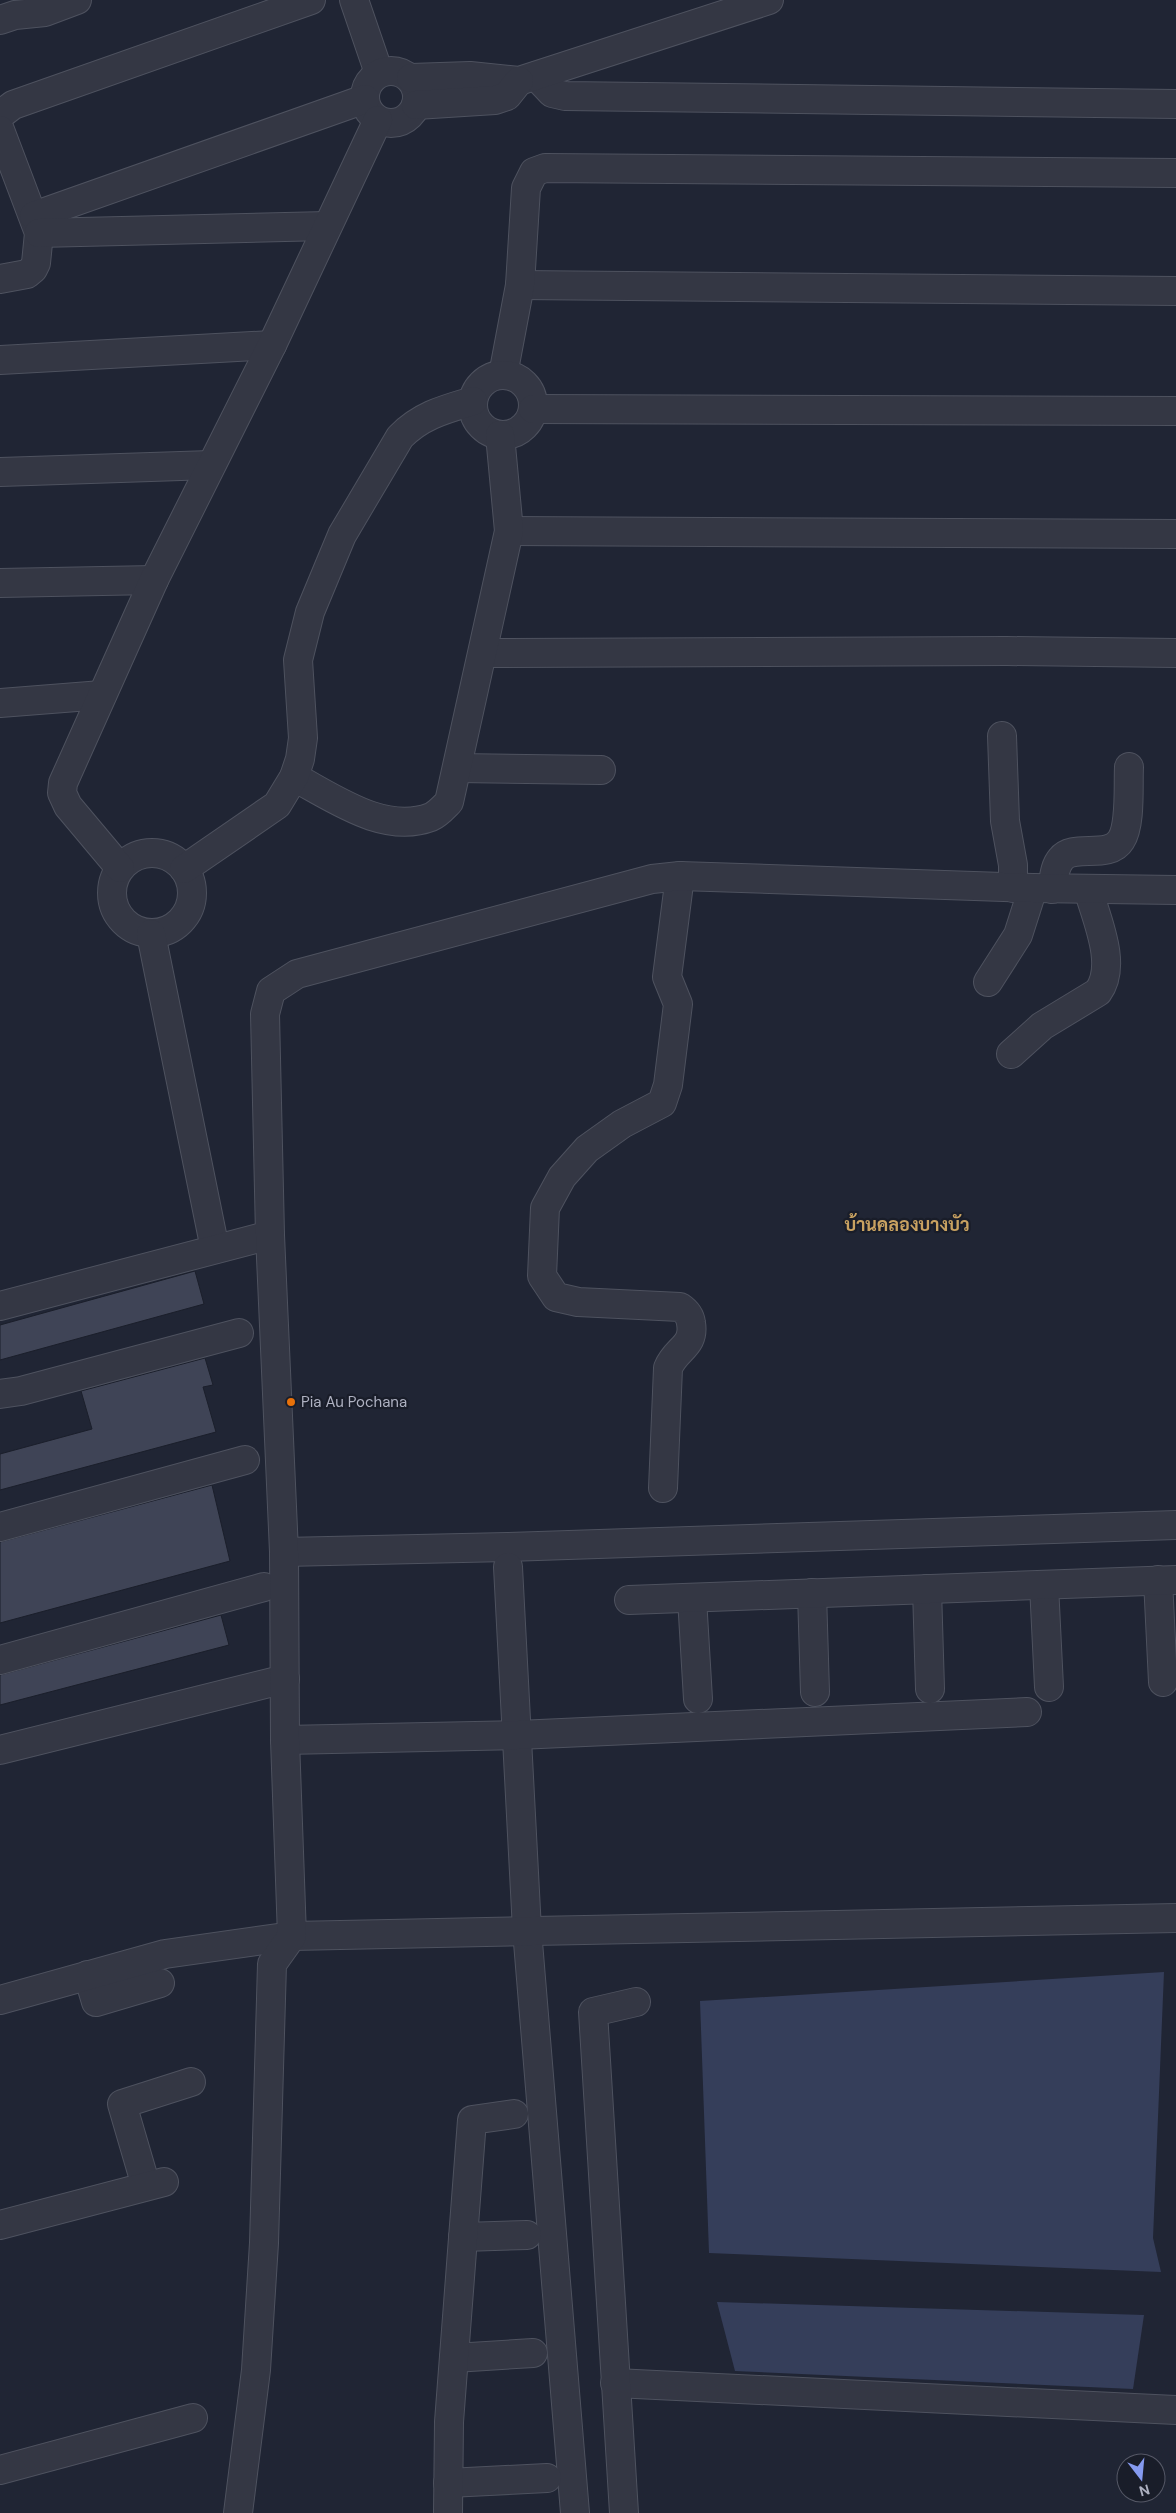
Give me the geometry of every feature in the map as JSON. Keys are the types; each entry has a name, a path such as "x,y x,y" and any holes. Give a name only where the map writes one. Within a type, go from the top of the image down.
{"street":[{"path":"15,12 45,12 77,0"},
{"path":"0,115 13,106 311,0"},
{"path":"354,0 380,73"},
{"path":"416,105 495,100 507,96 528,79 769,0"},
{"path":"120,868 68,806 62,793 63,783 154,580 272,345 327,226 371,109 368,84 380,73 396,70 411,78 470,76 528,79 552,93 565,96 1176,104"},
{"path":"371,109 391,123 404,120 416,105 417,90 411,78"},
{"path":"36,225 371,109"},
{"path":"0,130 36,225 36,263 33,270 27,274 0,280"},
{"path":"504,375 520,285 526,188 534,172 546,168 1176,173"},
{"path":"36,225 327,226"},
{"path":"520,285 1176,291"},
{"path":"0,360 272,345"},
{"path":"504,375 516,378 526,385 532,396 533,409 530,420 522,428 512,434 500,435 489,431 479,424 474,413 473,401 477,391 484,382 493,377 504,375"},
{"path":"184,869 277,805 294,777 303,738 298,660 310,612 342,535 400,437 411,426 431,414 473,401"},
{"path":"533,409 1176,411"},
{"path":"294,777 362,812 398,823 432,816 449,802 509,531 500,435"},
{"path":"0,472 211,464"},
{"path":"509,531 1176,534"},
{"path":"0,583 154,580"},
{"path":"483,653 1007,650 1176,653"},
{"path":"0,704 102,695"},
{"path":"1002,736 1005,821 1013,865 1033,888"},
{"path":"988,982 1011,950 1018,935 1033,888 1056,868 1061,858 1068,854 1108,850 1117,846 1123,838 1129,767"},
{"path":"458,768 601,770"},
{"path":"152,853 175,860 184,869 190,880 191,906 185,917 176,926 151,934 138,932 127,926 118,916 112,905 111,892 114,879 120,868 129,860 140,855 152,853"},
{"path":"663,1488 668,1368 672,1359 688,1344 692,1336 690,1318 680,1307 578,1302 556,1297 542,1276 545,1208 562,1177 587,1149 622,1124 662,1103 668,1085 678,1004 667,977 667,959 680,876"},
{"path":"238,2513 256,2370 264,2243 272,1964 292,1936 285,1740 284,1552 270,1235 264,1014 271,991 297,974 652,879 680,876 1033,888 1176,890"},
{"path":"1011,1054 1042,1026 1098,992 1104,984 1107,972 1106,956 1088,889"},
{"path":"151,934 215,1250"},
{"path":"0,1306 270,1235"},
{"path":"0,1394 21,1391 239,1333"},
{"path":"0,1527 244,1460"},
{"path":"284,1552 506,1547 1176,1525"},
{"path":"508,1567 528,1930 575,2513"},
{"path":"629,1600 1167,1580 1163,1682"},
{"path":"1044,1585 1049,1687"},
{"path":"0,1660 264,1587"},
{"path":"927,1589 930,1689"},
{"path":"812,1593 815,1692"},
{"path":"692,1598 698,1699"},
{"path":"0,1750 285,1679"},
{"path":"285,1740 518,1735 1027,1712"},
{"path":"0,2000 165,1954 292,1936 1176,1918"},
{"path":"88,1975 96,2002 160,1983"},
{"path":"624,2513 593,2012 636,2002"},
{"path":"0,2225 155,2184 122,2104 191,2082"},
{"path":"448,2513 449,2422 472,2120 514,2114"},
{"path":"463,2237 527,2235"},
{"path":"454,2358 533,2353"},
{"path":"616,2383 1176,2410"},
{"path":"0,2470 193,2418"},
{"path":"448,2483 547,2478"}],"water":[{"path":"1164,1972 1153,2238 1161,2272 709,2253 700,2001"},
{"path":"717,2302 1144,2315 1133,2389 735,2371"}],"building":[{"path":"195,1271 204,1304 0,1360 0,1325"},
{"path":"205,1358 213,1385 203,1387 216,1432 0,1490 0,1454 92,1429 81,1391"},
{"path":"212,1485 230,1561 0,1623 0,1542"},
{"path":"221,1615 229,1645 0,1705 0,1675"}],"place":[{"name":"Pia Au Pochana","path":"291,1402"}],"district":[{"name":"บ้านคลองบางบัว","path":"907,1225"}]}
